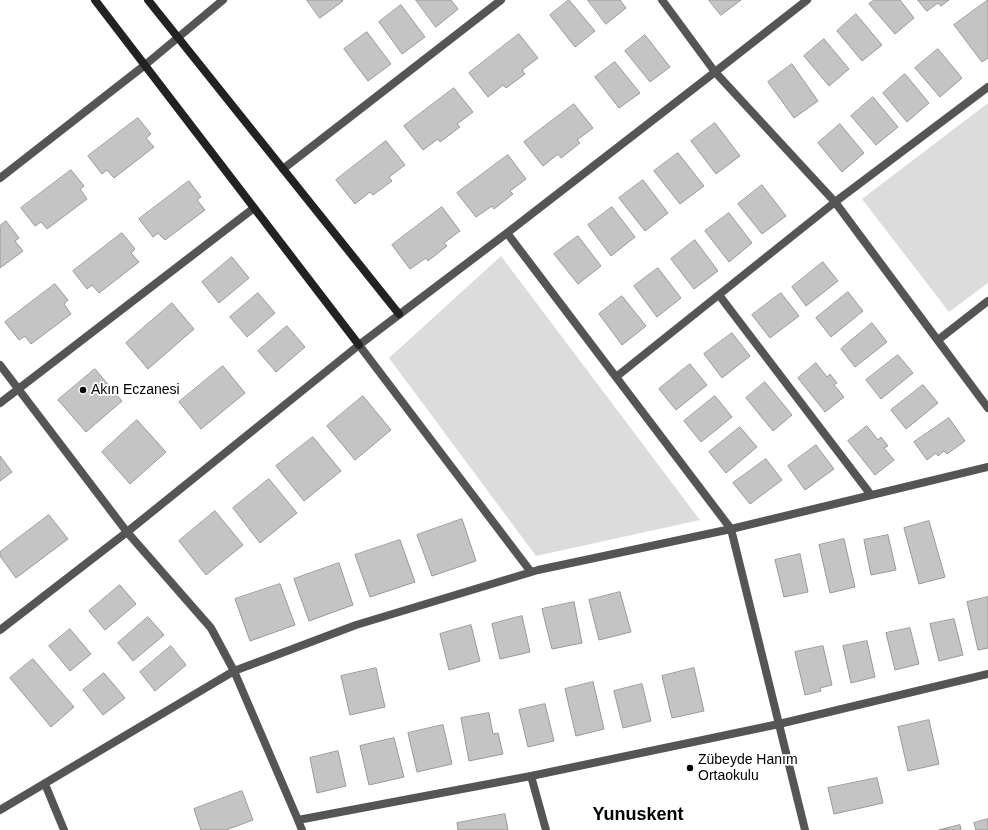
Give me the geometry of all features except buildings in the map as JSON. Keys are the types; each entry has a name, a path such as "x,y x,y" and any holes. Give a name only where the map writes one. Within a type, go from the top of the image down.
{"street":[{"path":"95,0 531,572"},
{"path":"148,0 399,314"},
{"path":"0,178 145,65 224,0"},
{"path":"283,169 501,0"},
{"path":"662,0 715,72 836,202 988,408"},
{"path":"0,630 127,532 359,345 507,233 807,0"},
{"path":"616,377 836,202 988,87"},
{"path":"0,403 19,390 254,208"},
{"path":"507,233 731,529 805,830"},
{"path":"719,295 871,495"},
{"path":"938,340 988,301"},
{"path":"0,365 127,532 210,628 234,671 302,830"},
{"path":"0,810 234,671 356,625 531,572 731,529 988,467"},
{"path":"298,820 531,776 778,724 988,674"},
{"path":"531,776 546,830"},
{"path":"44,784 64,830"}],"shaded area":[{"path":"988,103 988,283 949,312 862,199"},
{"path":"501,256 700,520 536,556 389,358"}],"place":[{"name":"Akın Eczanesi","path":"83,390"},
{"name":"Zübeyde Hanım Ortaokulu","path":"690,768"}],"district":[{"name":"Yunuskent","path":"638,815"}]}
